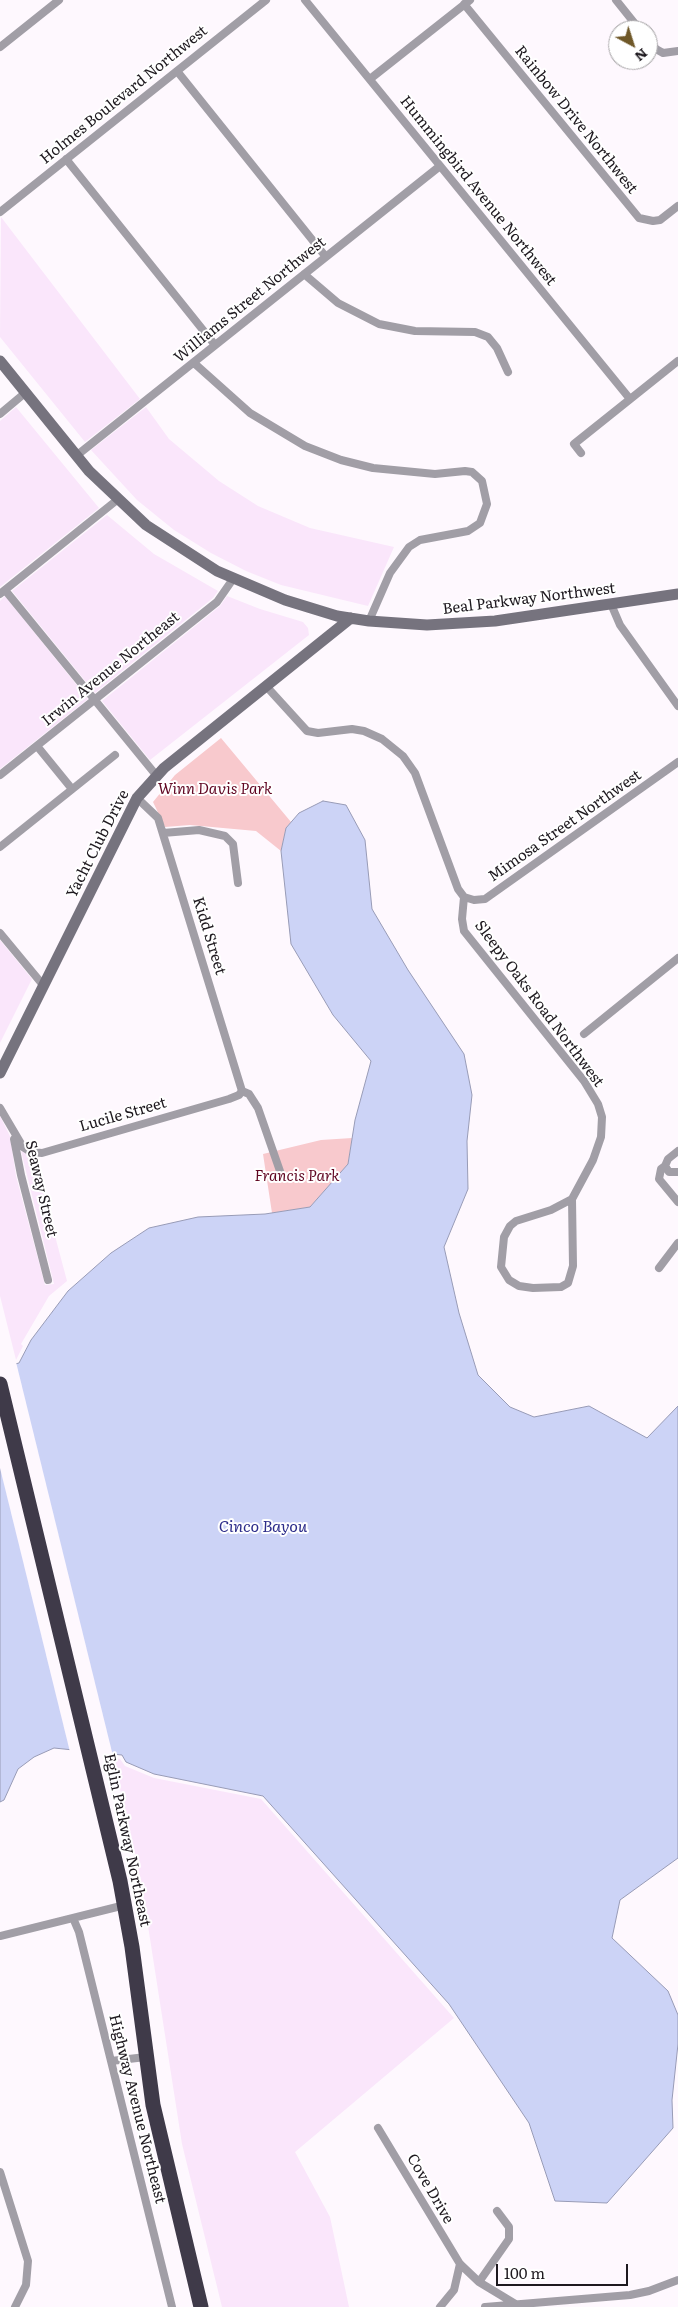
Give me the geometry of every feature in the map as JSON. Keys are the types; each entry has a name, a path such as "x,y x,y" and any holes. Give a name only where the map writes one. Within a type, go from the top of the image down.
{"highway":[{"name":"Eglin Parkway Northeast","path":"0,1384 96,1775 125,1905 146,2057 160,2139 201,2307"}],"main road":[{"name":"Beal Parkway Northwest","path":"0,361 76,456 117,500 173,545 233,580 292,603 369,621 418,625 461,624 678,594"},
{"name":"Yacht Club Drive","path":"0,1073 137,798 156,776 351,618"}],"street":[{"path":"0,47 59,0"},
{"name":"Holmes Boulevard Northwest","path":"0,212 266,0"},
{"name":"Hummingbird Avenue Northwest","path":"305,0 630,399"},
{"path":"616,0 632,20"},
{"path":"370,79 467,2"},
{"name":"Rainbow Drive Northwest","path":"467,2 639,218 653,221 660,220 678,206"},
{"path":"658,50 663,53 678,51"},
{"path":"177,71 326,257"},
{"path":"66,159 215,345"},
{"name":"Williams Street Northwest","path":"76,456 440,166"},
{"path":"304,274 338,303 380,324 415,331 475,332 488,337 500,353 508,372"},
{"path":"581,453 574,444 678,361"},
{"path":"194,362 207,377 250,414 305,446 341,460 372,468 435,474 466,471 479,477 487,504 480,523 468,531 420,540 401,554 386,581 369,621"},
{"path":"0,414 25,393"},
{"path":"117,500 3,592 95,700 156,776"},
{"name":"Irwin Avenue Northeast","path":"0,775 217,602 233,580"},
{"path":"611,604 620,625 678,706"},
{"path":"266,686 307,731 318,734 352,729 364,731 382,739 403,756 416,773 458,889 464,897"},
{"path":"37,746 72,790"},
{"path":"0,847 114,755"},
{"name":"Mimosa Street Northwest","path":"464,897 474,900 485,899 678,762"},
{"name":"Kidd Street","path":"137,798 158,818 242,1091"},
{"path":"163,833 199,830 230,839 235,850 238,883"},
{"name":"Sleepy Oaks Road Northwest","path":"464,897 462,919 464,931 584,1081 598,1104 602,1118 601,1136 593,1160 572,1199 573,1266 568,1283 561,1287 533,1288 519,1286 509,1280 504,1274 500,1259 504,1238 510,1226 525,1216 551,1210 572,1199"},
{"path":"0,933 43,985"},
{"path":"584,1034 678,958"},
{"path":"242,1091 249,1094 258,1108 282,1174"},
{"name":"Lucile Street","path":"16,1137 23,1147 31,1152 42,1153 229,1099 239,1095 242,1091"},
{"name":"Seaway Street","path":"0,1108 16,1137 14,1139 21,1175 48,1280"},
{"path":"678,1151 668,1159 666,1166 661,1169 659,1179 678,1202"},
{"path":"666,1166 669,1172 678,1172"},
{"path":"658,1268 678,1243"},
{"path":"0,1936 125,1905"},
{"name":"Highway Avenue Northeast","path":"73,1918 79,1932 112,2061 172,2307"},
{"path":"112,2061 146,2057"},
{"name":"Cove Drive","path":"378,2128 460,2264 479,2282 517,2305"},
{"path":"0,2172 28,2262 26,2284 15,2307"},
{"path":"479,2282 510,2239 508,2226 497,2211"},
{"path":"440,2307 454,2290 460,2264"},
{"path":"485,2307 630,2295 659,2288 678,2280"}],"shaded area":[{"path":"1,217 140,399 85,442 0,337"},
{"path":"16,407 99,508 0,587 0,421"},
{"path":"146,407 169,439 219,481 258,506 310,528 394,547 368,606 281,585 246,571 211,553 174,530 137,500 91,450"},
{"path":"107,515 154,554 218,591 213,598 95,693 12,591"},
{"path":"5,596 88,699 0,769 0,601"},
{"path":"227,596 260,609 303,622 308,628 309,635 150,760 102,701 220,606"},
{"path":"0,940 32,979 0,1043"},
{"path":"0,1116 10,1136 16,1176 45,1285 54,1284 21,1151 34,1157 67,1281 49,1296 21,1344 23,1346 16,1360 0,1296"},
{"path":"113,1758 120,1759 125,1766 154,1778 261,1799 454,2018 295,2152 330,2217 349,2307 222,2307 182,2144 141,1881"}],"green space":[{"name":"Winn Davis Park","path":"221,738 291,822 286,828 281,851 256,831 190,825 165,827 153,802 175,775"},
{"name":"Francis Park","path":"352,1138 348,1164 310,1207 272,1213 263,1154 321,1140"}],"water":[{"name":"Cinco Bayou","path":"323,801 346,805 365,840 372,909 408,970 464,1054 472,1095 467,1141 468,1189 444,1247 459,1313 478,1375 510,1407 534,1417 589,1406 647,1438 678,1406 678,1858 620,1900 612,1938 668,1991 678,2015 678,2044 672,2100 673,2128 607,2203 555,2201 529,2123 449,2004 263,1796 154,1774 126,1762 122,1755 54,1748 34,1757 18,1769 4,1800 0,1802 0,1368 19,1363 31,1340 68,1291 111,1253 149,1228 198,1217 265,1214 310,1207 348,1164 355,1120 371,1061 333,1015 291,944 281,851 286,828 299,813"}],"pier":[{"path":"16,1362 113,1756 70,1752 0,1468 0,1365"}]}
